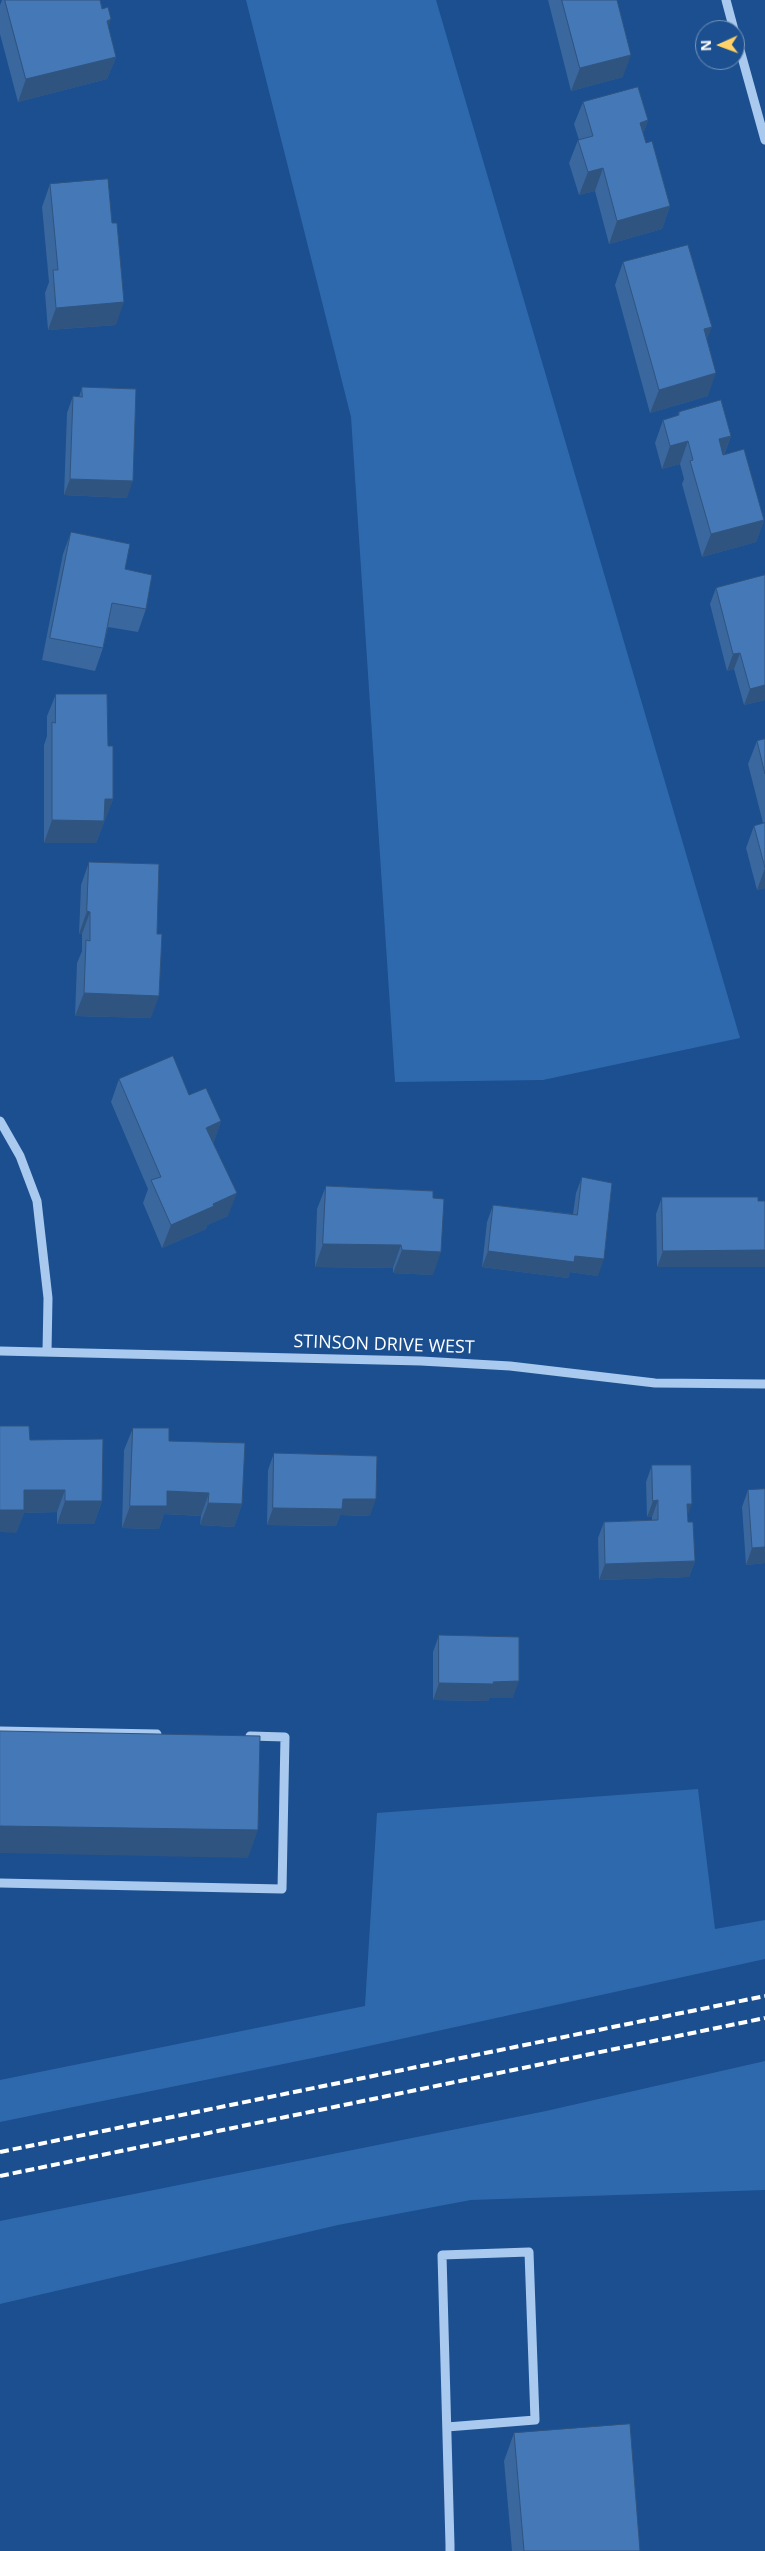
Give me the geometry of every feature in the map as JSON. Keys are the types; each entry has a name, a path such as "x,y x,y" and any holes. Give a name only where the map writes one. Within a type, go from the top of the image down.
{"street":[{"path":"726,0 732,20"},
{"path":"745,67 765,140"},
{"path":"0,1121 20,1156 37,1201 48,1298 47,1352"},
{"name":"STINSON DRIVE WEST","path":"0,1351 421,1361 510,1366 655,1383 765,1384"},
{"path":"0,1731 167,1734"},
{"path":"0,1883 282,1889 285,1737 236,1736"},
{"path":"447,2427 535,2420 529,2252 442,2255 450,2551"}],"shaded area":[{"path":"246,0 436,0 740,1038 543,1080 395,1082 351,417"},
{"path":"698,1789 715,1929 765,1920 765,1959 337,2053 0,2122 0,2080 365,2006 377,1813"},
{"path":"765,2061 765,2190 471,2200 338,2225 0,2304 0,2221 546,2111"}],"building":[{"path":"5,0 100,0 102,9 108,7 111,19 107,21 116,57 26,79"},
{"path":"562,0 617,0 631,55 580,68"},
{"path":"638,87 648,120 640,123 646,143 652,141 670,206 617,221 603,168 588,172 578,140 593,136 583,102"},
{"path":"108,179 112,223 117,223 124,302 56,308 53,270 58,270 50,184"},
{"path":"688,245 712,327 704,329 716,373 659,390 623,262"},
{"path":"82,387 136,389 133,481 70,479 73,396 82,397"},
{"path":"721,400 731,436 719,439 723,455 744,449 764,520 711,534 690,461 693,460 688,441 670,446 663,420 679,415 679,412"},
{"path":"71,532 130,544 125,569 152,575 146,609 112,603 103,648 50,638"},
{"path":"765,575 765,685 750,689 740,653 733,654 716,588"},
{"path":"56,694 107,694 108,746 113,746 113,799 105,799 104,821 52,820 52,722 55,723"},
{"path":"765,739 765,774 757,741"},
{"path":"765,823 765,868 754,826"},
{"path":"89,862 159,864 157,934 162,934 159,996 84,993 86,940 90,941 90,912 87,911"},
{"path":"173,1056 189,1095 206,1088 221,1121 206,1128 237,1193 213,1204 214,1206 171,1225 151,1180 161,1177 119,1079"},
{"path":"582,1177 612,1183 604,1259 575,1256 574,1262 488,1251 493,1205 577,1215"},
{"path":"326,1186 433,1191 433,1198 444,1199 441,1252 402,1250 401,1245 323,1244"},
{"path":"662,1197 758,1197 758,1201 765,1201 765,1250 663,1251"},
{"path":"0,1426 29,1426 30,1440 103,1439 102,1501 65,1501 65,1490 24,1490 24,1510 0,1510"},
{"path":"133,1428 169,1428 169,1441 245,1443 242,1504 208,1503 209,1493 167,1491 167,1506 130,1506"},
{"path":"274,1453 377,1456 376,1499 343,1499 342,1509 273,1508"},
{"path":"652,1465 691,1465 692,1504 687,1504 688,1522 693,1522 695,1561 605,1564 604,1522 658,1520 658,1500 653,1501"},
{"path":"765,1489 765,1547 752,1548 748,1490"},
{"path":"439,1635 519,1637 519,1681 493,1682 494,1684 439,1683"},
{"path":"0,1731 260,1736 258,1830 0,1826"},
{"path":"630,2424 640,2551 524,2551 514,2433"}],"railway":[{"path":"0,2152 765,1996"},
{"path":"0,2176 765,2018"}]}
